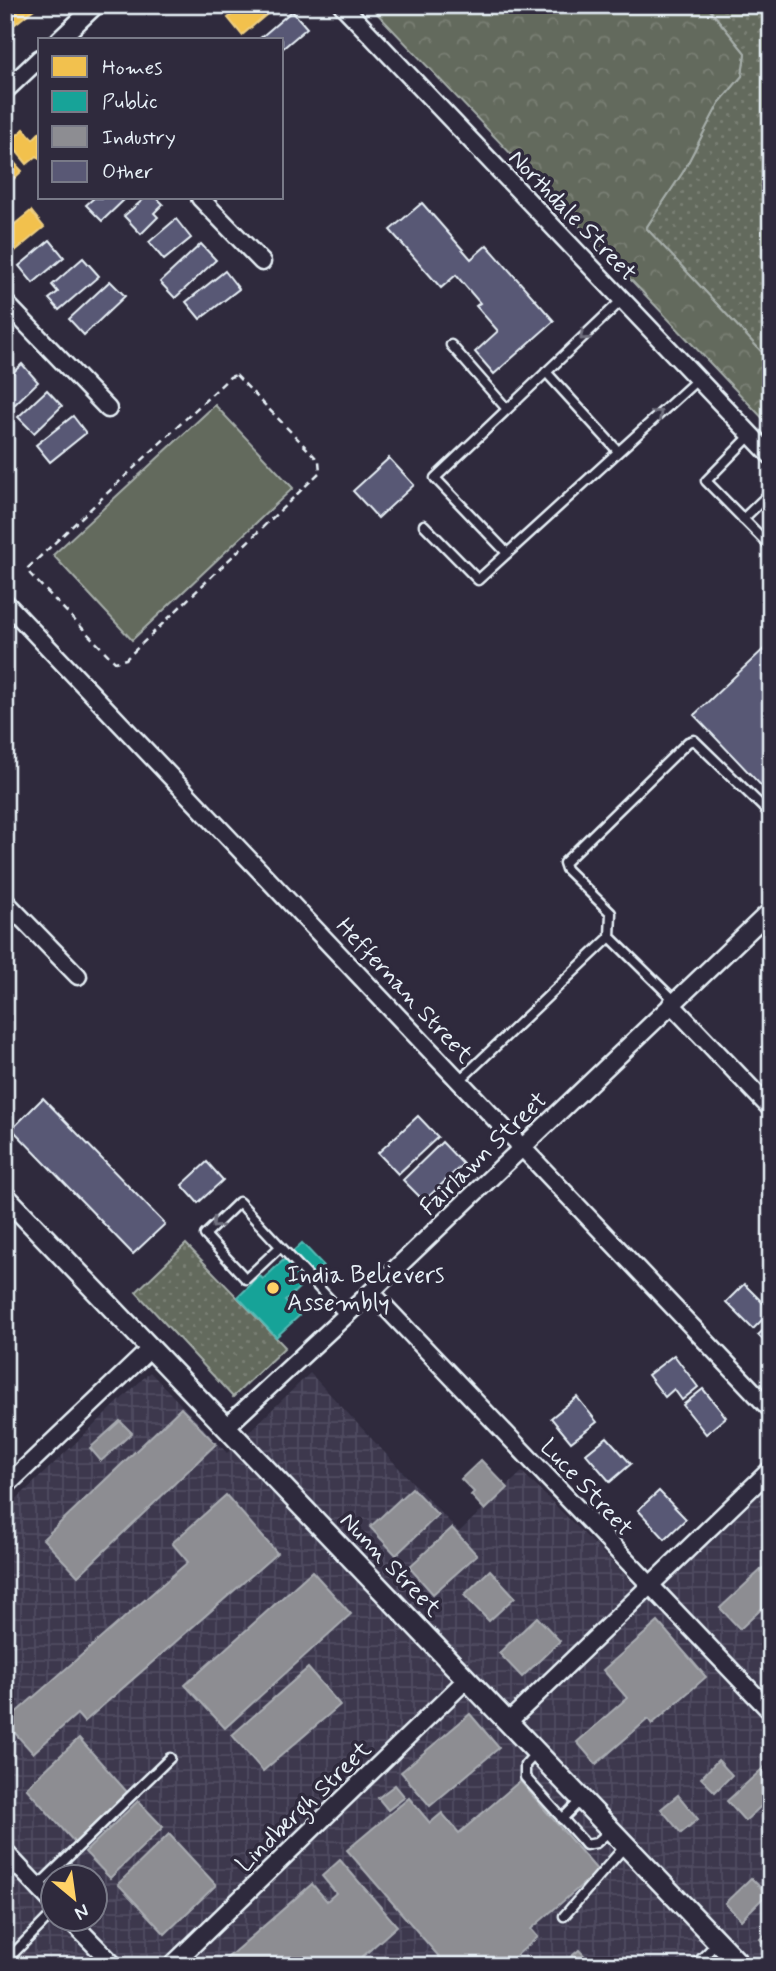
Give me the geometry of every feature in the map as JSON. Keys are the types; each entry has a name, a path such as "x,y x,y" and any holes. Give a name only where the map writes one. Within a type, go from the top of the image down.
{"street":[{"path":"61,38 96,5"},
{"name":"Northdale Street","path":"342,5 771,456"},
{"path":"5,92 38,60"},
{"path":"202,200 262,262"},
{"path":"5,302 108,409"},
{"name":"Heffernan Street","path":"5,602 771,1410"},
{"path":"5,901 78,976"},
{"name":"Fairlawn Street","path":"226,1427 771,910"},
{"path":"673,1003 771,1109"},
{"name":"Nunn Street","path":"5,1196 741,1966"},
{"name":"Luce Street","path":"371,1292 771,1712"},
{"path":"5,1487 150,1348"},
{"path":"508,1722 771,1469"},
{"name":"Lindbergh Street","path":"171,1966 467,1679"},
{"path":"5,1852 38,1886"},
{"path":"81,1932 115,1966"}],"lane":[{"path":"508,553 435,478 622,299"},
{"path":"451,345 507,409"},
{"path":"546,372 618,451"},
{"path":"424,525 478,580 698,379"},
{"path":"751,435 706,481 771,547"},
{"path":"743,519 771,492"},
{"path":"459,1081 610,937 611,913 566,869 564,863 688,742 694,740 771,816"},
{"path":"610,937 673,1003"},
{"path":"281,1247 246,1279 205,1235 239,1202 281,1247 345,1316"},
{"path":"537,1752 525,1765 525,1777 586,1845 596,1843 611,1830"},
{"path":"63,1862 170,1758"},
{"path":"562,1819 582,1799"},
{"path":"564,1916 626,1846"},
{"path":"5,1962 38,1928"},
{"path":"694,1966 718,1942"}],"path":[{"path":"236,375 319,461 320,472 122,662 116,662 30,574 28,568 230,377 236,375"}],"shaded area":[{"path":"150,1372 227,1453 310,1373 459,1532 522,1472 649,1599 771,1483 771,1966 5,1966 5,1510"}],"green space":[{"path":"369,5 706,5 745,53 742,76 719,103 683,172 646,228 771,362 771,427"},
{"path":"706,5 771,5 771,362 646,228 683,172 719,103 742,76 745,53"},
{"path":"215,405 293,488 132,640 53,555"},
{"path":"186,1244 285,1347 233,1397 136,1292"}],"building: Homes":[{"path":"5,5 39,5 15,24 5,11"},
{"path":"245,5 278,5 242,35 228,18"},
{"path":"24,129 33,139 38,134 38,157 27,164 9,142"},
{"path":"8,156 22,171 5,187 5,158"},
{"path":"31,211 44,227 8,257 5,254 5,232"}],"building: Public":[{"name":"India Believers Assembly","path":"302,1243 323,1265 285,1301 299,1316 276,1337 238,1297 260,1276 263,1279"}],"building: Industry":[{"path":"181,1408 216,1444 78,1576 43,1539"},
{"path":"120,1421 132,1433 101,1461 90,1448"},
{"path":"481,1460 508,1488 485,1510 471,1495 474,1492 461,1479"},
{"path":"412,1488 438,1515 396,1555 370,1527"},
{"path":"226,1495 277,1553 84,1722 77,1714 33,1753 5,1722 188,1562 172,1543"},
{"path":"452,1528 477,1555 433,1594 409,1567"},
{"path":"763,1568 771,1576 771,1600 740,1629 720,1608"},
{"path":"490,1570 515,1597 489,1621 464,1595"},
{"path":"312,1571 351,1614 225,1728 185,1685"},
{"path":"537,1617 560,1641 522,1677 499,1653"},
{"path":"658,1622 706,1677 652,1724 648,1719 596,1764 577,1742 627,1698 603,1670"},
{"path":"308,1668 340,1705 263,1771 232,1735"},
{"path":"470,1714 499,1748 430,1806 401,1772"},
{"path":"79,1738 128,1793 75,1843 26,1788"},
{"path":"718,1760 732,1775 715,1792 701,1778"},
{"path":"771,1761 771,1797 745,1821 727,1801"},
{"path":"520,1781 598,1871 531,1929 538,1937 510,1961 506,1957 497,1966 447,1966 347,1850 409,1798 430,1823 442,1813 459,1833"},
{"path":"395,1785 405,1797 388,1810 378,1798"},
{"path":"678,1795 698,1819 681,1833 661,1809"},
{"path":"138,1801 163,1827 110,1878 108,1862 95,1862 85,1852"},
{"path":"169,1834 216,1885 165,1934 118,1884"},
{"path":"340,1860 397,1926 352,1966 319,1966 317,1963 314,1966 231,1966 226,1959 312,1884 327,1901 336,1893 322,1876"},
{"path":"751,1878 767,1894 741,1920 725,1903"},
{"path":"771,1929 771,1951 760,1939"},
{"path":"579,1950 594,1966 556,1966 564,1959 566,1961"}],"building: Other":[{"path":"292,11 307,28 284,47 284,38 260,38"},
{"path":"92,200 124,200 102,221 86,205"},
{"path":"143,200 159,200 163,204 154,213 158,217 141,234 124,216"},
{"path":"422,203 471,259 487,245 554,321 494,374 475,352 498,331 476,306 480,303 456,275 441,288 390,230"},
{"path":"176,219 191,238 164,260 149,242"},
{"path":"50,240 64,257 33,283 19,266"},
{"path":"201,244 216,260 175,298 160,282"},
{"path":"83,258 99,276 59,310 49,299 58,292 52,285"},
{"path":"225,271 239,289 200,319 186,302"},
{"path":"110,281 125,296 84,335 69,319"},
{"path":"22,364 38,382 12,407 5,400 5,380"},
{"path":"47,390 62,406 34,433 18,417"},
{"path":"73,416 86,433 50,462 36,445"},
{"path":"389,458 414,485 378,518 353,491"},
{"path":"771,642 771,796 694,715"},
{"path":"43,1098 165,1224 133,1254 12,1129"},
{"path":"418,1116 438,1137 398,1174 378,1153"},
{"path":"442,1142 463,1164 424,1201 403,1180"},
{"path":"207,1162 223,1180 198,1203 182,1185"},
{"path":"744,1284 771,1311 753,1329 726,1302"},
{"path":"771,1323 771,1348 758,1335"},
{"path":"674,1355 698,1387 682,1400 674,1389 665,1397 648,1375"},
{"path":"703,1389 726,1417 706,1434 683,1405"},
{"path":"577,1397 597,1422 571,1442 551,1418"},
{"path":"607,1437 631,1464 610,1482 586,1454"},
{"path":"659,1491 686,1519 665,1539 638,1510"}],"place":[{"name":"India Believers Assembly","path":"273,1288"}]}
